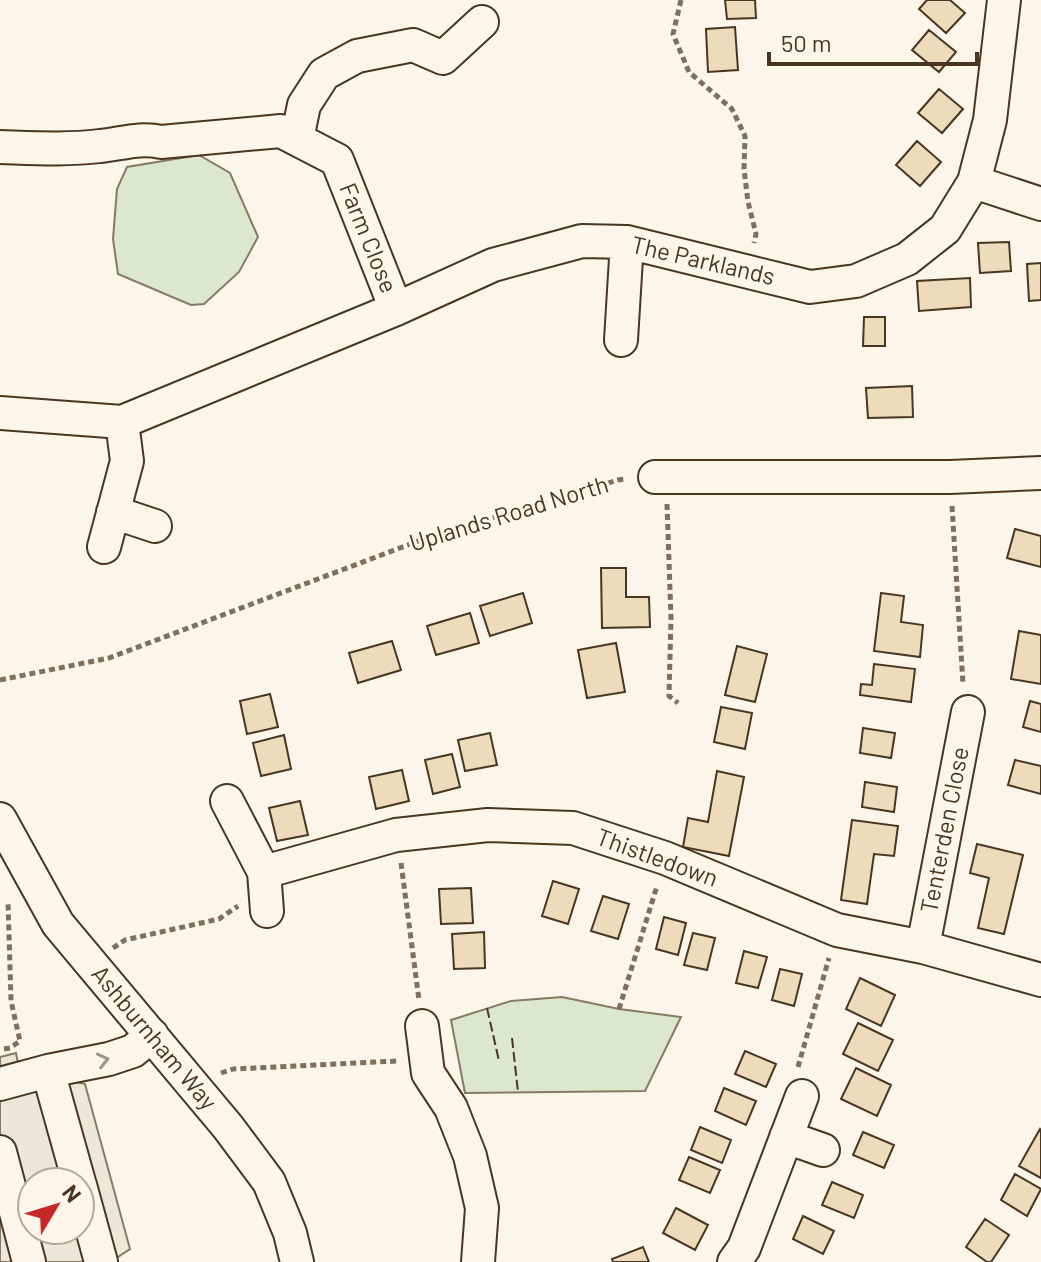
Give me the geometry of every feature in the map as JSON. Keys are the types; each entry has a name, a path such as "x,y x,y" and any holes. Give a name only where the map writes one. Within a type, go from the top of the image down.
{"street":[{"name":"The Parklands","path":"0,413 122,422 396,309 493,265 582,241 627,242 810,287 856,281 907,259 945,229 974,182 990,120 1004,0"},
{"path":"297,139 304,105 324,74 357,56 413,45 443,58 482,22"},
{"name":"Farm Close","path":"0,147 69,149 146,138 161,142 281,131 337,160 396,309"},
{"path":"974,182 1041,204"},
{"path":"621,340 627,242"},
{"path":"104,547 127,461 122,422"},
{"path":"661,477 950,477 1041,473"},
{"path":"113,512 155,526"},
{"name":"Tenterden Close","path":"923,947 968,712"},
{"path":"227,801 265,890"},
{"name":"Ashburnham Way","path":"0,819 58,924 228,1127 269,1182 290,1233 297,1262"},
{"name":"Thistledown","path":"265,890 396,835 488,825 573,828 665,858 837,930 923,947 1041,980"},
{"path":"422,1026 428,1073 451,1108 470,1156 482,1208 478,1262"},
{"path":"0,1084 109,1059 133,1051 152,1035"},
{"path":"48,1071 75,1166"},
{"path":"734,1262 744,1248 802,1096"},
{"path":"786,1137 823,1150"},
{"path":"0,1152 29,1262"}],"path":[{"path":"681,0 673,34 689,72 732,109 745,136 744,169 756,234 746,271"},
{"path":"661,477 671,618 669,696 678,703"},
{"name":"Uplands Road North","path":"0,680 109,658 429,537 618,480 661,477"},
{"path":"950,477 963,692 968,712"},
{"path":"396,835 422,1026"},
{"path":"619,1009 665,858"},
{"path":"111,949 125,940 219,919 265,890"},
{"path":"0,1051 20,1041 11,1001 8,901"},
{"path":"802,1096 794,1085 837,930"},
{"path":"220,1074 233,1069 427,1061"}],"green space":[{"path":"199,155 230,173 258,237 239,272 204,304 191,305 118,274 113,239 117,189 127,167"},
{"path":"562,997 681,1017 645,1091 465,1093 451,1020 511,1001"}],"shaded area":[{"path":"16,1053 19,1068 85,1084 130,1249 115,1262 0,1262 0,1057"}],"building":[{"path":"725,0 755,0 756,18 727,19"},
{"path":"927,0 950,0 965,13 946,33 919,9"},
{"path":"735,27 738,70 708,72 706,29"},
{"path":"929,30 956,52 939,72 912,50"},
{"path":"939,89 963,109 942,133 918,113"},
{"path":"917,141 941,162 920,186 896,165"},
{"path":"1009,242 1011,271 980,273 978,243"},
{"path":"1041,263 1041,300 1029,301 1027,264"},
{"path":"970,278 971,307 919,311 917,281"},
{"path":"864,317 885,317 885,346 863,346"},
{"path":"912,386 913,417 868,418 866,388"},
{"path":"1015,529 1041,536 1041,567 1007,558"},
{"path":"601,568 626,568 626,597 649,597 650,627 602,628"},
{"path":"523,593 532,623 490,636 480,606"},
{"path":"881,593 904,596 901,622 923,625 920,657 874,651"},
{"path":"470,613 479,643 436,655 427,626"},
{"path":"1019,631 1041,635 1041,684 1011,679"},
{"path":"392,641 401,670 358,683 349,653"},
{"path":"616,643 625,692 587,698 578,650"},
{"path":"737,646 767,654 755,702 725,695"},
{"path":"874,664 915,669 911,702 860,695 861,684 872,685"},
{"path":"270,694 278,727 247,734 240,701"},
{"path":"1030,701 1041,704 1041,732 1023,727"},
{"path":"721,707 752,713 745,749 714,742"},
{"path":"863,728 895,733 891,758 860,753"},
{"path":"490,733 497,765 465,771 458,740"},
{"path":"284,735 291,769 261,776 253,743"},
{"path":"452,754 460,787 433,794 425,760"},
{"path":"1015,760 1041,766 1041,794 1008,785"},
{"path":"402,770 409,801 376,809 369,777"},
{"path":"717,771 744,777 729,856 683,847 688,818 708,822"},
{"path":"865,782 897,787 894,812 862,807"},
{"path":"300,801 308,835 277,841 269,808"},
{"path":"852,820 898,826 894,856 874,854 867,904 841,900"},
{"path":"977,844 1023,855 1004,934 978,928 989,878 970,873"},
{"path":"553,881 579,889 568,924 542,916"},
{"path":"471,888 473,923 441,924 439,889"},
{"path":"603,896 629,904 618,939 591,931"},
{"path":"664,917 686,923 678,955 656,949"},
{"path":"484,932 485,968 454,969 452,934"},
{"path":"693,933 715,938 707,970 684,965"},
{"path":"744,951 767,957 758,988 736,983"},
{"path":"780,969 802,974 794,1006 772,1000"},
{"path":"860,978 895,995 881,1026 846,1009"},
{"path":"858,1023 893,1040 878,1071 843,1054"},
{"path":"745,1051 776,1064 766,1087 735,1074"},
{"path":"856,1068 891,1085 877,1116 841,1099"},
{"path":"724,1088 756,1101 746,1125 715,1111"},
{"path":"700,1127 731,1140 722,1163 691,1150"},
{"path":"1041,1130 1041,1178 1019,1166"},
{"path":"863,1132 894,1145 884,1168 853,1155"},
{"path":"689,1157 720,1170 710,1193 679,1180"},
{"path":"1015,1174 1041,1189 1027,1216 1001,1200"},
{"path":"832,1182 863,1195 854,1218 822,1205"},
{"path":"676,1208 708,1225 695,1250 663,1233"},
{"path":"803,1216 834,1231 823,1254 793,1239"},
{"path":"985,1219 1009,1235 991,1262 966,1247"},
{"path":"643,1247 649,1262 613,1262 612,1259"}],"fence":[{"path":"487,1008 499,1061"},
{"path":"512,1038 518,1092"}]}
